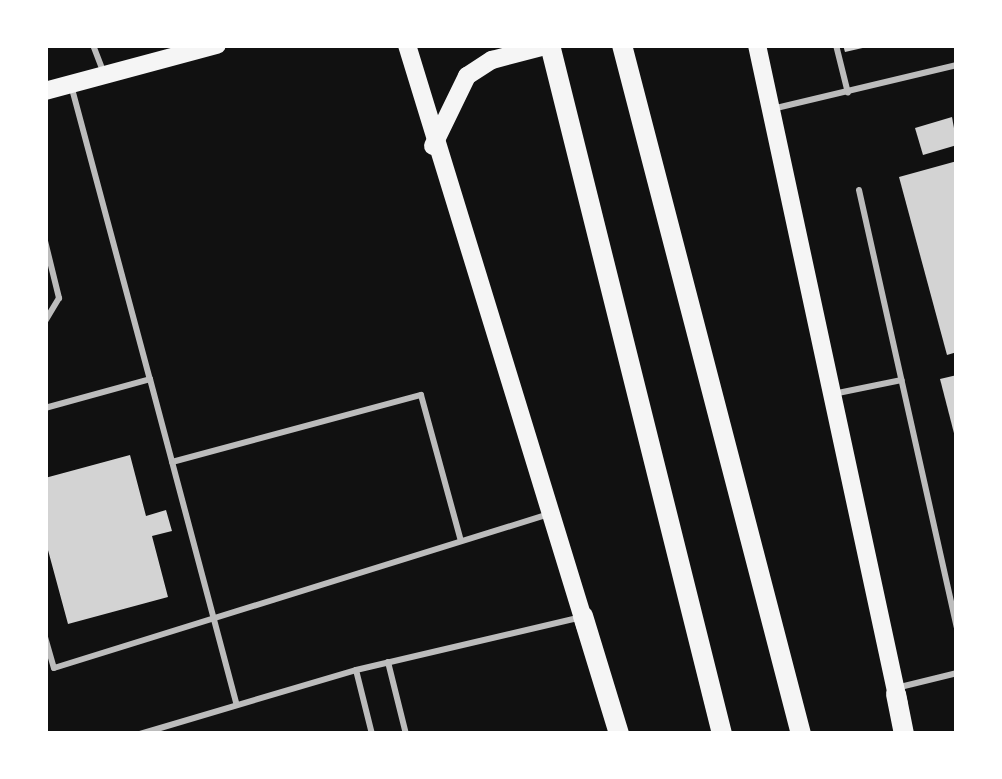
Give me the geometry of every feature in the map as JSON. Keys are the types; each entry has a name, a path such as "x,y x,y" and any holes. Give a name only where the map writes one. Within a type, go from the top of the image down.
{"highway":[{"path":"550,45 722,734"},
{"path":"622,45 801,734"},
{"path":"583,616 620,734"},
{"path":"895,691 905,734"}],"main road":[{"path":"45,91 216,45"},
{"path":"407,45 433,146 583,616 610,734"},
{"path":"433,146 467,76 492,60 550,45"},
{"path":"742,45 759,53 895,691"}],"lane":[{"path":"93,45 104,75"},
{"path":"836,45 848,93"},
{"path":"771,110 957,65"},
{"path":"70,84 237,706"},
{"path":"859,190 957,627"},
{"path":"45,241 59,298 45,321"},
{"path":"45,408 150,378"},
{"path":"832,394 902,380"},
{"path":"172,462 421,395 462,541"},
{"path":"45,637 54,668 550,514"},
{"path":"140,734 356,670 583,616"},
{"path":"388,662 406,734"},
{"path":"356,670 372,734"},
{"path":"895,691 957,672"}],"building":[{"path":"843,45 867,45 867,47 845,52"},
{"path":"952,117 957,145 923,155 915,128"},
{"path":"957,161 957,352 947,355 899,177"},
{"path":"957,375 957,441 956,441 940,379"},
{"path":"130,455 146,516 166,510 172,531 152,536 168,597 68,624 45,539 45,478"}]}
